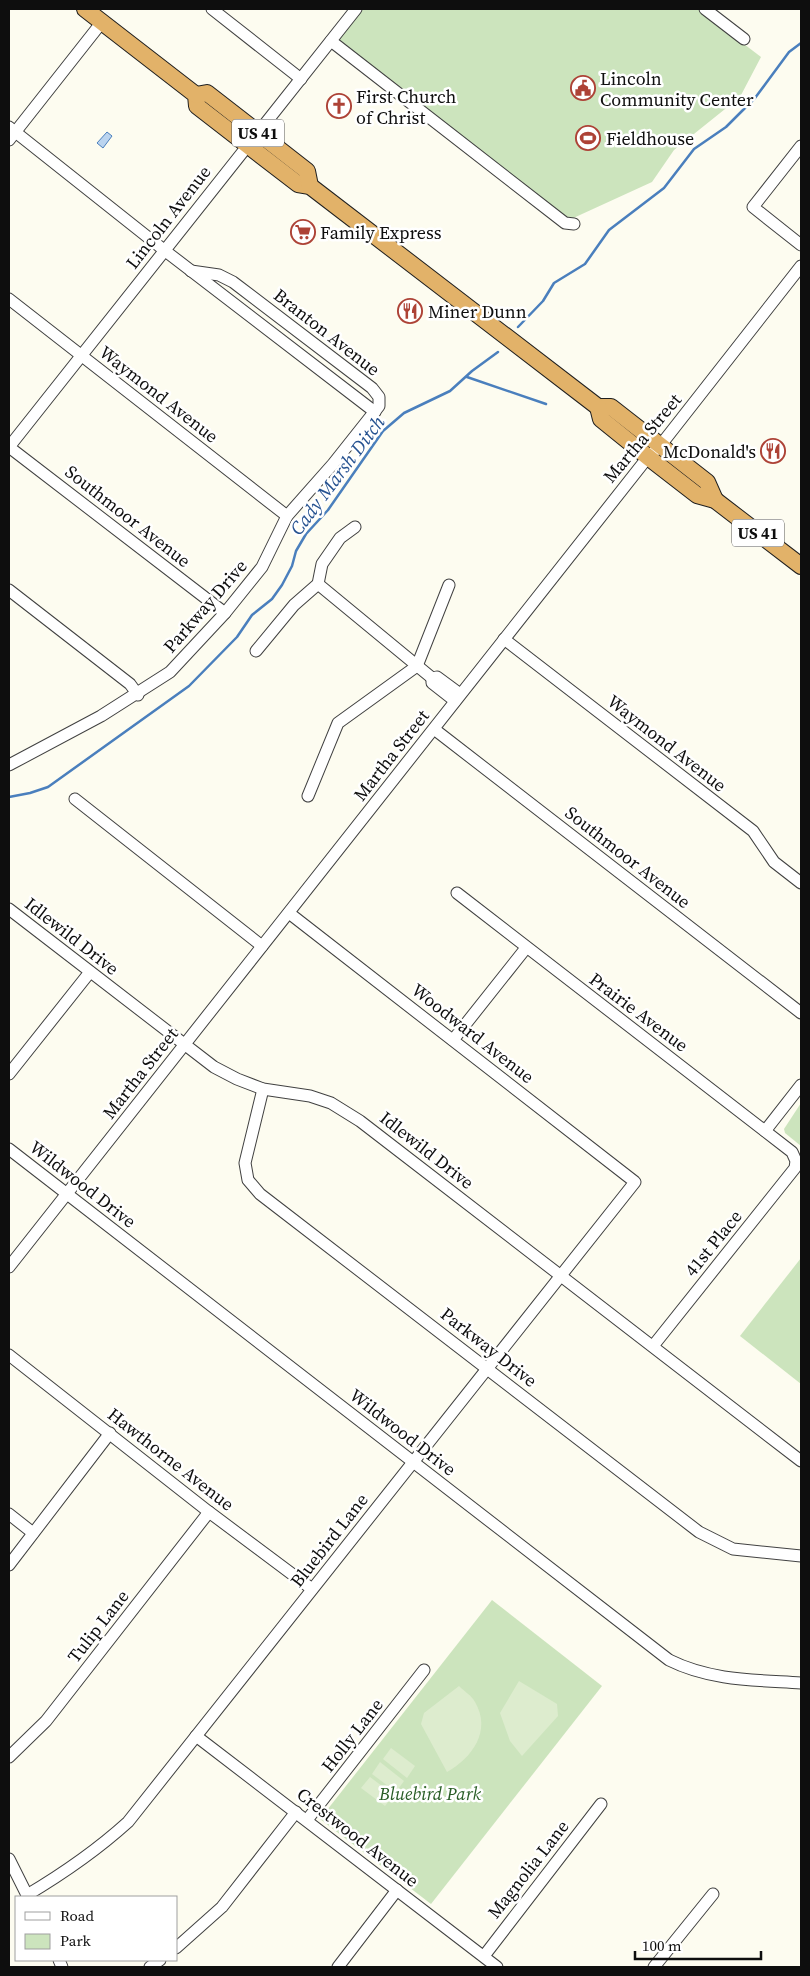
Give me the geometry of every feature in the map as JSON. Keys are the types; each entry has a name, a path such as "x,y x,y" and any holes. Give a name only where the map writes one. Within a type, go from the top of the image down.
{"highway":[{"name":"US 41","path":"85,9 196,95 196,106 253,139 298,184 310,186 598,407 611,407 707,482 715,500"},
{"name":"US 41","path":"598,407 601,419 696,495 715,500 801,566"}],"street":[{"path":"212,9 301,79"},
{"name":"Lincoln Avenue","path":"9,447 356,9"},
{"path":"705,9 744,39"},
{"path":"11,133 102,22"},
{"path":"331,41 565,223 574,224"},
{"name":"Branton Avenue","path":"11,133 191,272 375,412 379,406 379,397 364,382 234,282 219,275 191,272"},
{"path":"801,146 753,207 801,245"},
{"name":"Martha Street","path":"9,1267 504,638 648,457 660,446 801,266"},
{"name":"Waymond Avenue","path":"9,299 287,516"},
{"name":"Parkway Drive","path":"9,765 138,695 170,672 225,613 262,567 287,516 375,412"},
{"name":"Southmoor Avenue","path":"9,447 225,613"},
{"path":"256,651 294,605 318,584 322,564 340,538 355,527"},
{"path":"318,584 432,678 432,683 458,698"},
{"path":"308,796 338,723 417,666 449,585"},
{"path":"9,590 130,684 138,695"},
{"name":"Waymond Avenue","path":"504,638 753,831 774,862 801,883"},
{"name":"Southmoor Avenue","path":"434,729 801,1012"},
{"path":"75,799 262,946"},
{"name":"Prairie Avenue","path":"457,893 792,1152 796,1161"},
{"name":"Idlewild Drive","path":"9,909 184,1046 214,1067 237,1079 263,1089 310,1096 331,1103 360,1121 801,1461"},
{"name":"Woodward Avenue","path":"288,913 635,1182"},
{"path":"453,1040 526,948"},
{"path":"9,1074 90,972"},
{"path":"765,1131 801,1085"},
{"name":"Parkway Drive","path":"263,1089 245,1163 248,1180 260,1194 700,1532 733,1549 801,1556"},
{"name":"Wildwood Drive","path":"9,1149 670,1660 689,1670 710,1676 801,1683"},
{"name":"41st Place","path":"653,1346 795,1168 796,1161"},
{"name":"Bluebird Lane","path":"28,1896 74,1867 128,1822 635,1182"},
{"name":"Hawthorne Avenue","path":"9,1355 209,1512 312,1589"},
{"path":"9,1564 110,1433"},
{"name":"Tulip Lane","path":"9,1757 46,1720 209,1512"},
{"path":"9,1514 33,1533"},
{"name":"Holly Lane","path":"307,1820 424,1670"},
{"name":"Crestwood Avenue","path":"196,1736 497,1967"},
{"name":"Magnolia Lane","path":"484,1956 601,1804"},
{"path":"178,1946 222,1907 296,1812"},
{"path":"9,1859 28,1896"},
{"path":"338,1967 397,1890"},
{"path":"654,1967 713,1894"}],"green space":[{"path":"361,9 698,9 761,57 740,97 674,150 652,182 569,220 335,41"},
{"path":"801,1103 801,1146 785,1133 784,1129"},
{"path":"801,1258 801,1384 740,1336"},
{"name":"Bluebird Park","path":"492,1600 602,1686 431,1904 320,1819"},
{"path":"519,1681 557,1704 558,1716 522,1756 510,1741 500,1713"},
{"path":"459,1686 475,1702 480,1713 480,1733 477,1743 471,1751 447,1772 421,1724 424,1713"},
{"path":"391,1748 415,1766 407,1778 383,1759"},
{"path":"380,1762 404,1781 396,1792 372,1774"},
{"path":"370,1777 394,1795 385,1806 361,1788"}],"water":[{"path":"107,132 112,136 103,148 97,143"}],"waterway":[{"name":"Cady Marsh Ditch","path":"518,327 543,301 554,283 585,264 609,230 664,188 694,149 726,127 755,98 789,52 801,43"},
{"name":"Cady Marsh Ditch","path":"9,797 48,787 189,686 237,637 252,615 272,599 292,566 296,551 306,534 328,510 383,431 404,413 450,391 472,371 498,352"},
{"path":"467,377 546,404"}],"place":[{"name":"Lincoln Community Center","path":"583,88"},
{"name":"First Church of Christ","path":"339,106"},
{"name":"Fieldhouse","path":"588,138"},
{"name":"Family Express","path":"303,232"},
{"name":"Miner Dunn","path":"410,311"},
{"name":"McDonald's","path":"773,451"}]}
